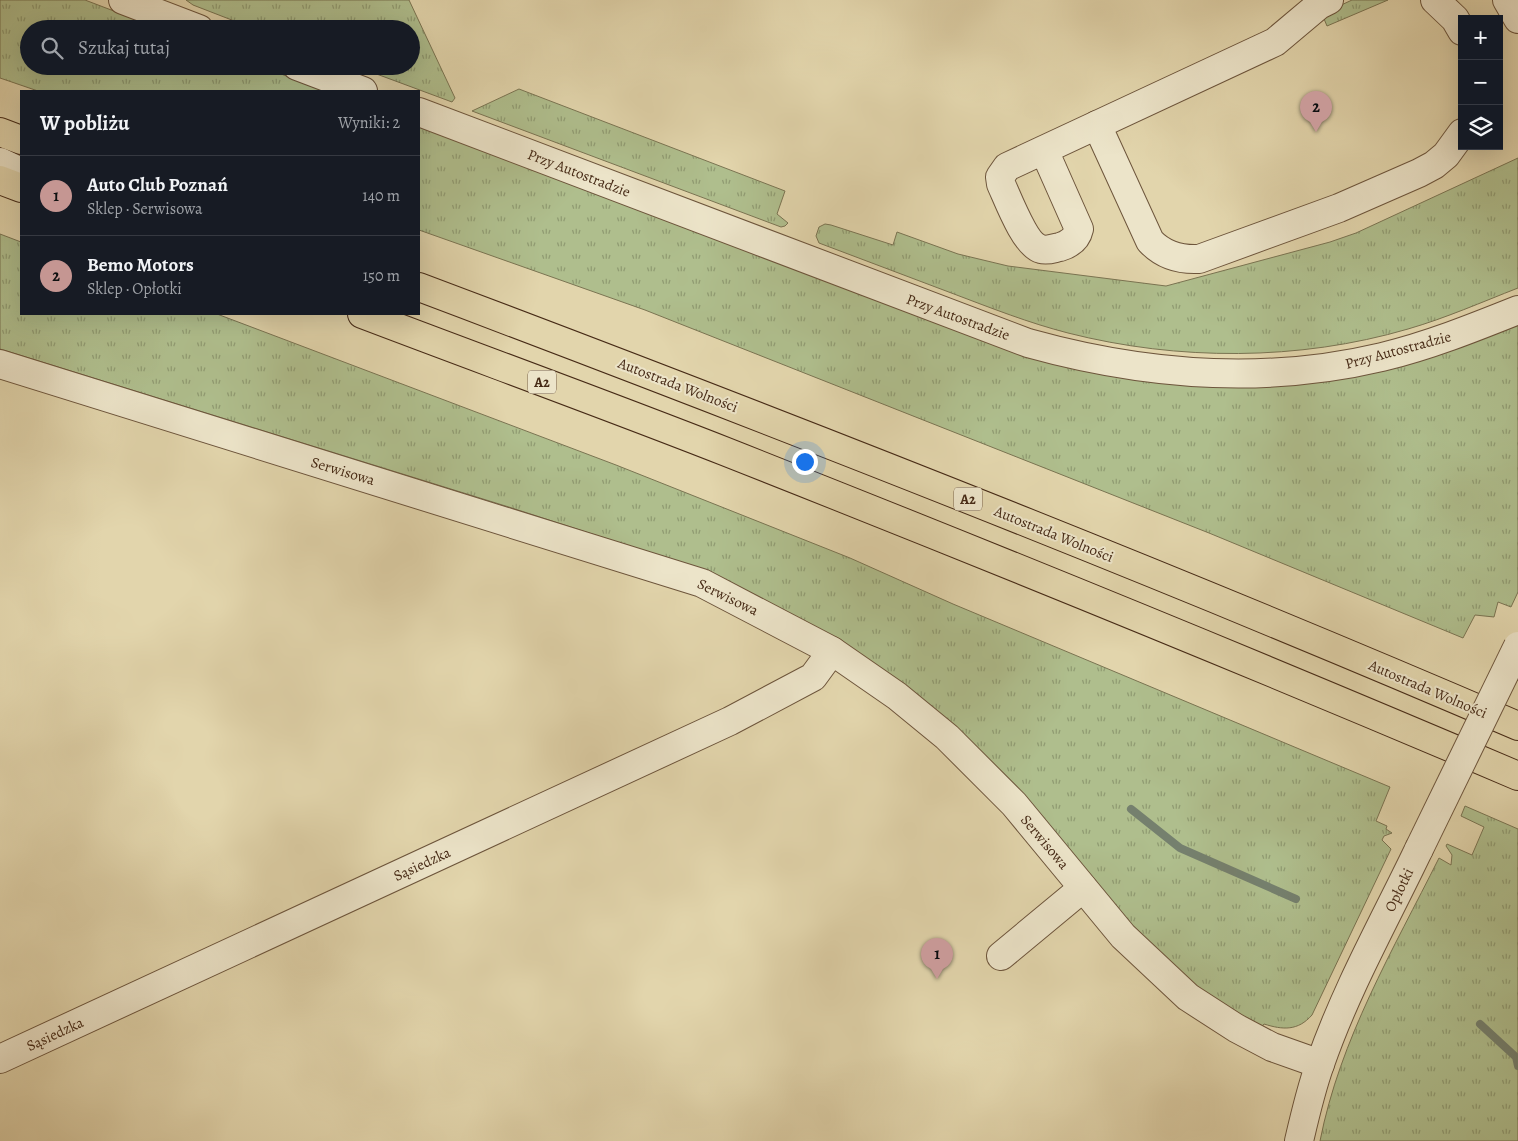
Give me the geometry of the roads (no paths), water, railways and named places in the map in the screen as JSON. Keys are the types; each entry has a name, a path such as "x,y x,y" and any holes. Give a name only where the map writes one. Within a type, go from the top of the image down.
{"highway":[{"path":"0,132 20,140"},
{"path":"0,180 20,188"},
{"name":"Autostrada Wolności","path":"420,286 656,376 908,476 1516,725"},
{"name":"A2","path":"365,315 722,450 1052,582 1518,776"}],"street":[{"path":"123,0 155,6 182,20"},
{"path":"1044,150 1275,42 1314,9 1329,0"},
{"path":"1435,0 1458,24"},
{"path":"321,75 360,90"},
{"name":"Przy Autostradzie","path":"420,112 1028,343 1068,354 1120,364 1174,371 1226,374 1280,372 1333,366 1383,357 1411,349 1449,337 1518,310"},
{"path":"1097,125 1150,241 1167,254 1189,260 1199,259 1339,208 1418,173 1446,156 1458,139"},
{"path":"0,152 20,157"},
{"path":"0,162 20,172"},
{"name":"Serwisowa","path":"0,364 702,583 832,651 897,696 947,737 1014,804 1123,936 1188,997 1236,1028 1272,1047 1320,1064"},
{"name":"Opłotki","path":"1299,1141 1320,1064 1348,994 1518,646"},
{"name":"Sąsiedzka","path":"0,1059 730,721 814,677 832,651"},
{"path":"1001,956 1083,888"}],"waterway":[{"path":"1131,809 1180,848 1296,899"},
{"path":"1480,1024 1516,1057 1518,1066"}],"place":[{"name":"Bemo Motors","path":"1316,132"},
{"name":"Auto Club Poznań","path":"937,979"}]}
